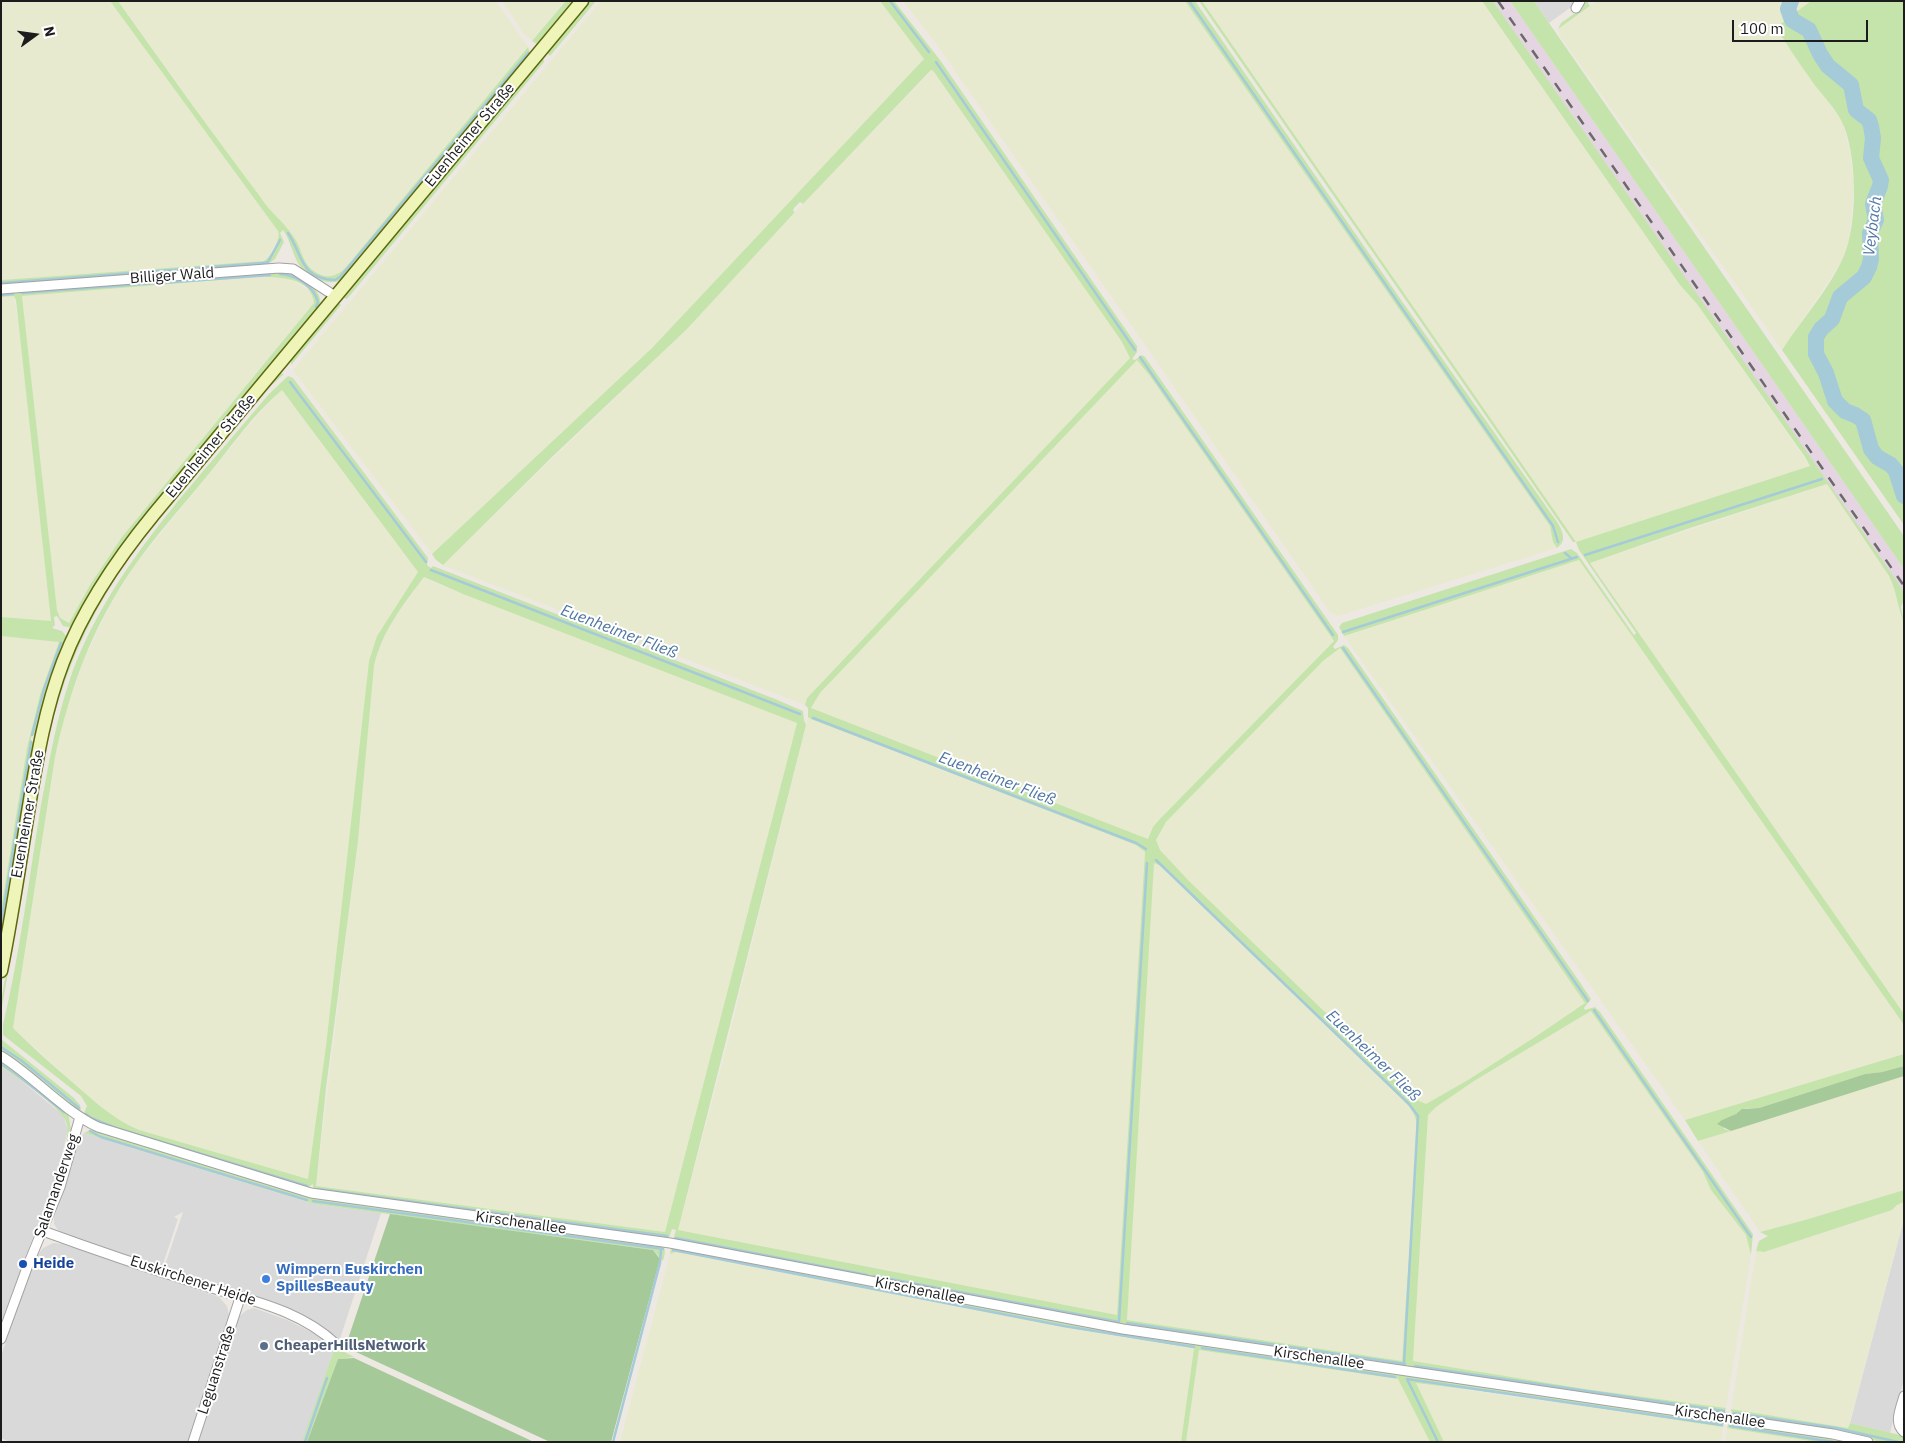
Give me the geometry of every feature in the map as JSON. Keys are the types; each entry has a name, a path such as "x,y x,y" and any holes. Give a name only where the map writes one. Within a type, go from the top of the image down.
{"main road":[{"name":"Euenheimer Straße","path":"1,971 42,736 55,686 75,634 104,581 132,540 582,1"}],"street":[{"name":"Billiger Wald","path":"1,289 279,268 293,270 335,296"},
{"name":"Kirschenallee","path":"1,1056 31,1077 80,1118 105,1130 311,1193 670,1243 1106,1326 1824,1433 1868,1442"},
{"name":"Salamanderweg","path":"1,1339 60,1186 80,1118"},
{"name":"Euskirchener Heide","path":"43,1231 240,1298 262,1303 293,1315 319,1330 336,1344"},
{"name":"Leguanstraße","path":"193,1442 240,1298"},
{"path":"1904,1396 1898,1422 1898,1427 1904,1432"}],"shaded area":[{"path":"1493,1 1510,1 1904,569 1904,593"},
{"path":"1534,1 1577,1 1549,23"},
{"path":"1,1067 17,1077 63,1115 68,1130 55,1183 1,1324"},
{"path":"84,1133 314,1204 381,1213 339,1342 325,1328 289,1308 164,1268 183,1212 174,1217 178,1219 162,1267 67,1235 58,1230 54,1224 54,1217 65,1186 77,1141"},
{"path":"1904,1219 1904,1379 1890,1433 1850,1423"},
{"path":"53,1243 63,1244 219,1297 227,1306 229,1316 188,1442 10,1442 1,1438 1,1356 35,1258 43,1248"},
{"path":"254,1308 287,1320 319,1336 335,1347 303,1442 198,1442 238,1317 247,1310"}],"green space":[{"path":"1,1 110,1 278,231 278,240 267,259 254,262 1,280"},
{"path":"110,1 118,1 265,203 296,240 306,263 323,276 336,275 347,266 528,47 530,53 343,279 325,282 306,273 298,263 283,230 280,233 284,242 275,259 266,266 1,285 1,280 264,261 277,243 278,231"},
{"path":"118,1 496,1 528,47 347,266 338,275 330,277 314,271 304,260 296,240 262,201"},
{"path":"502,1 566,1 532,41 523,33"},
{"path":"566,1 575,1 539,43 537,44 532,41"},
{"path":"588,1 596,1 550,56 546,52"},
{"path":"601,1 880,1 925,59 652,348 432,554 293,370"},
{"path":"880,1 894,1 940,60 1137,346 1137,352 1132,359 1135,360 1142,355 1145,357 1338,635 1338,640 1333,647 1335,649 1344,645 1348,648 1591,999 1584,1008 1585,1010 1595,1007 1600,1012 1753,1234 1751,1255 1746,1235 1711,1190 1703,1172 1591,1011 1474,1081 1436,1107 1428,1115 1413,1361 1585,1389 1726,1408 1724,1413 1126,1327 673,1240 676,1230 672,1229 669,1238 666,1239 313,1189 313,1184 307,1188 105,1126 83,1115 87,1106 81,1096 3,1035 3,1025 19,943 53,741 70,679 86,639 130,564 156,529 268,395 288,376 293,378 428,558 427,565 431,568 433,566 803,711 806,725 678,1230 1117,1315 1145,852 1136,845 811,719 808,717 808,708 805,705 807,698 1130,358 1122,342 934,72 930,71 803,204 800,202 794,208 793,211 795,212 687,329 552,457 443,565 432,554 652,348 924,59","holes":["1137,360 1334,641 1159,820 1153,827 1148,839 811,708 820,693","282,390 418,572 377,636 369,661 326,1046 308,1179 139,1130 129,1125 94,1101 13,1028 55,757 75,682 84,659 118,590 141,556 271,399","424,577 463,594 797,723 665,1232 316,1186 326,1088 358,841 374,666 382,641 408,598","1340,648 1585,1003 1468,1080 1426,1104 1407,1091 1189,881 1160,850 1156,840 1166,822 1323,661","1154,863 1166,871 1412,1110 1417,1125 1402,1361 1127,1320"]},
{"path":"903,1 1185,1 1550,526 1553,542 1557,548 1338,616 1330,612 937,45"},
{"path":"1185,1 1195,1 1555,519 1563,534 1561,544 1557,548 1553,542 1550,526"},
{"path":"1199,1 1202,1 1576,542 1573,542"},
{"path":"1202,1 1482,1 1680,285 1697,304 1810,466 1576,542"},
{"path":"1482,1 1493,1 1904,593 1901,607 1904,623 1889,576 1827,484 1687,529 1590,563 1904,1014 1904,1025 1579,560 1344,636 1339,627 1342,623 1571,549 1577,553 1634,635 1636,633 1579,550 1576,542 1810,466 1697,304 1680,285"},
{"path":"1510,1 1534,1 1904,536 1904,569"},
{"path":"1583,1 1587,1 1590,6 1558,29 1561,23 1582,8"},
{"path":"1597,1 1787,1 1784,8 1787,19 1776,27 1842,121 1850,150 1854,185 1849,240 1843,258 1782,350 1560,36 1558,29"},
{"path":"1799,1 1811,1 1792,15 1793,4"},
{"path":"1811,1 1904,1 1904,490 1898,470 1873,449 1866,421 1859,415 1844,409 1836,400 1828,373 1817,350 1824,331 1835,317 1841,300 1869,273 1873,261 1871,237 1877,223 1878,201 1884,179 1875,158 1877,131 1875,124 1871,117 1859,111 1857,95 1852,81 1827,59 1812,29 1806,23 1793,18 1792,15"},
{"path":"1787,19 1803,29 1816,55 1827,70 1847,84 1852,96 1853,112 1864,122 1869,132 1870,140 1867,160 1877,185 1871,204 1872,210 1869,214 1872,219 1867,236 1867,261 1862,275 1837,295 1829,319 1816,331 1810,343 1813,356 1825,379 1832,403 1840,412 1858,421 1869,453 1875,460 1889,468 1894,475 1899,495 1904,503 1904,525 1782,350 1822,293 1843,258 1851,227 1854,189 1851,151 1847,134 1838,115 1804,70 1776,27"},
{"path":"541,58 544,62 347,299 344,298 343,295"},
{"path":"932,70 1122,342 1130,358 807,698 805,705 442,565 687,329 779,229"},
{"path":"285,272 299,276 310,284 318,294 320,306 72,628 63,626 57,616 54,617 55,625 52,628 62,631 67,637 36,734 31,737 31,740 35,743 1,943 1,910 27,748 40,695 59,642 1,636 1,617 51,621 16,300 14,296 1,297 1,292","holes":["256,277 282,278 300,283 312,294 314,303 122,537 90,585 69,623 60,618 57,610 22,296"]},
{"path":"256,277 289,278 310,291 313,295 314,303 122,537 90,585 69,623 59,618 22,296"},
{"path":"14,296 20,332 51,622 1,617 1,297"},
{"path":"338,302 341,305 291,365 291,358"},
{"path":"1137,360 1334,641 1159,820 1153,827 1148,839 811,708 820,693"},
{"path":"278,373 284,374 264,392 143,538 96,611 73,661 63,687 47,744 1,1013 1,1002 41,765 58,694 76,646 101,595 137,543"},
{"path":"282,390 418,572 377,636 369,661 326,1046 309,1179 124,1124 108,1113 13,1028 55,757 65,713 85,657 112,602 133,568 242,433"},
{"path":"1827,484 1889,576 1894,586 1900,615 1904,623 1904,1014 1590,563"},
{"path":"1579,560 1904,1025 1904,1054 1685,1120 1344,636"},
{"path":"424,577 432,582 797,723 665,1232 316,1186 358,841 374,666 380,647 392,622"},
{"path":"1,636 60,641 34,717 1,910"},
{"path":"1340,648 1585,1003 1468,1080 1426,1104 1407,1091 1189,881 1160,850 1156,840 1166,822 1323,661"},
{"path":"808,717 1136,845 1145,852 1117,1315 678,1230 726,1049"},
{"path":"1153,863 1166,871 1401,1098 1415,1114 1417,1125 1416,1147 1402,1361 1127,1320"},
{"path":"1591,1011 1703,1172 1711,1190 1749,1240 1751,1255 1726,1408 1585,1389 1413,1361 1428,1115 1436,1107 1474,1081"},
{"path":"1,1039 74,1098 80,1105 81,1111 79,1112 1,1053"},
{"path":"1904,1054 1904,1066 1865,1074 1759,1108 1746,1108 1722,1120 1724,1129 1731,1131 1698,1141 1685,1120"},
{"path":"1,1060 6,1062 68,1113 71,1129 66,1141 68,1132 66,1122 56,1108 17,1077 1,1067"},
{"path":"1904,1066 1904,1076 1731,1131 1717,1124 1742,1109 1759,1108 1865,1074"},
{"path":"1904,1076 1904,1190 1760,1232 1698,1141"},
{"path":"92,1129 262,1182 662,1246 664,1249 663,1261 653,1250 314,1204 84,1133"},
{"path":"1904,1190 1904,1202 1892,1210 1764,1252 1756,1251 1759,1241 1768,1236 1760,1232"},
{"path":"1904,1202 1904,1219 1848,1428 1731,1409 1756,1251 1764,1252 1871,1217 1892,1210"},
{"path":"390,1214 653,1250 660,1259 611,1442 550,1442 356,1352 346,1345"},
{"path":"675,1247 887,1287 1724,1421 1723,1427 1513,1395 1416,1383 1444,1442 1430,1442 1398,1379 1199,1350 1186,1442 1181,1442 1194,1348 1069,1328 700,1256 676,1252 670,1254 671,1249"},
{"path":"676,1252 1069,1328 1194,1348 1181,1442 620,1442 670,1254"},
{"path":"335,1347 354,1357 338,1359 307,1442 302,1442"},
{"path":"1199,1350 1398,1379 1430,1442 1186,1442"},
{"path":"354,1358 534,1442 307,1442 338,1359"},
{"path":"1415,1383 1720,1426 1723,1427 1721,1442 1444,1442"},
{"path":"1731,1409 1848,1428 1850,1423 1904,1436 1904,1442 1881,1442 1848,1434 1732,1415"},
{"path":"1729,1423 1856,1442 1818,1442 1727,1428"},
{"path":"1727,1428 1777,1435 1818,1442 1725,1442"}],"waterway":[{"path":"890,1 929,52"},
{"path":"1189,1 1553,526 1558,542"},
{"name":"Veybach","path":"1791,1 1788,9 1792,20 1809,30 1828,66 1851,85 1856,110 1869,120 1873,138 1871,158 1881,180 1873,204 1876,220 1870,233 1871,259 1869,267 1864,277 1840,297 1832,319 1821,329 1816,337 1816,354 1826,373 1835,401 1845,411 1863,420 1871,449 1877,457 1891,465 1896,471 1904,496"},
{"path":"288,233 309,270 324,279 335,280 340,277 528,53"},
{"path":"936,62 1135,350"},
{"path":"1,283 263,263 268,262 280,240"},
{"path":"280,274 304,282 316,296 318,302 316,307"},
{"path":"161,283 270,275"},
{"path":"22,293 155,283"},
{"path":"1,295 13,294"},
{"path":"1140,357 1333,635"},
{"name":"Euenheimer Fließ","path":"290,382 426,562"},
{"path":"1585,555 1822,479"},
{"path":"1565,553 1571,558"},
{"path":"1343,632 1577,557"},
{"name":"Euenheimer Fließ","path":"431,570 800,714"},
{"path":"32,735 44,689 61,643"},
{"path":"1343,648 1588,1001"},
{"name":"Euenheimer Fließ","path":"813,718 1136,843 1146,849"},
{"path":"1,924 31,742"},
{"name":"Euenheimer Fließ","path":"1156,860 1409,1104 1418,1116 1404,1364"},
{"path":"874,1276 1119,1322 1147,863"},
{"path":"1594,1010 1751,1237"},
{"path":"1,1047 22,1061 79,1108"},
{"path":"1,1064 64,1112"},
{"path":"86,1114 91,1118 116,1128 307,1186"},
{"path":"90,1131 101,1137 307,1200"},
{"path":"318,1189 667,1236"},
{"path":"313,1201 663,1249"},
{"path":"676,1238 867,1275"},
{"path":"613,1442 660,1263 661,1248"},
{"path":"673,1250 1064,1326 1194,1347"},
{"path":"1127,1323 1405,1364"},
{"path":"1202,1348 1395,1377"},
{"path":"1415,1366 1724,1411"},
{"path":"305,1442 327,1378"},
{"path":"1438,1442 1407,1379 1722,1425"},
{"path":"1734,1413 1836,1428 1898,1442"},
{"path":"1730,1426 1834,1442"}],"railway":[{"path":"1498,1 1904,586"}],"place":[{"name":"Heide","path":"23,1264"},
{"name":"Wimpern Euskirchen SpillesBeauty","path":"266,1279"},
{"name":"CheaperHillsNetwork","path":"264,1346"}]}
